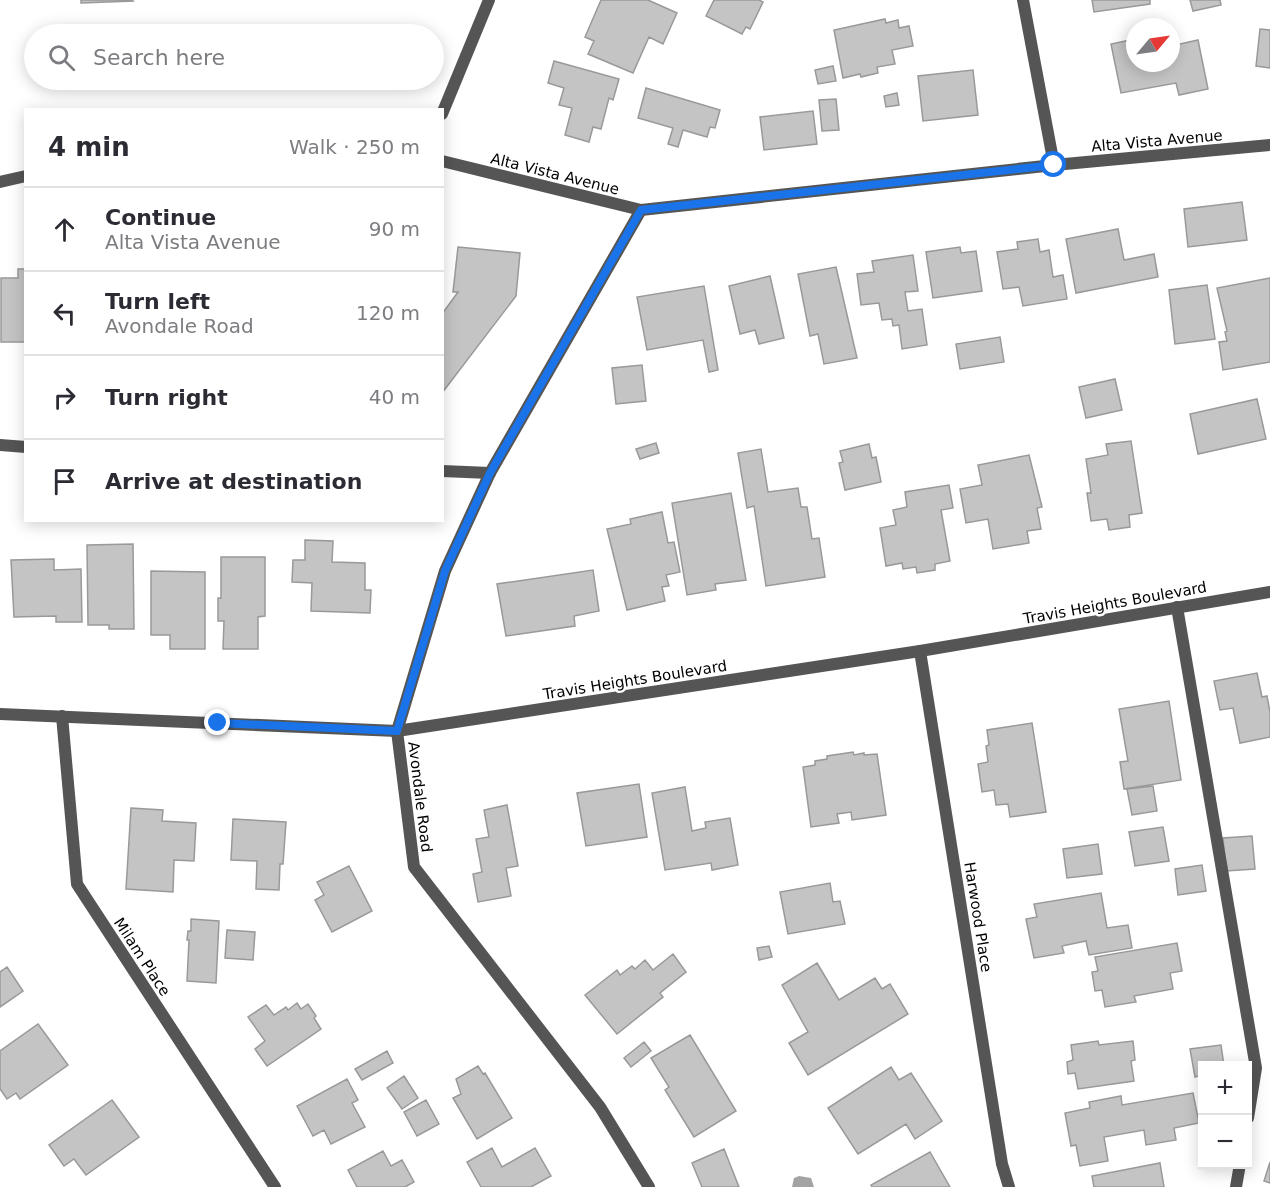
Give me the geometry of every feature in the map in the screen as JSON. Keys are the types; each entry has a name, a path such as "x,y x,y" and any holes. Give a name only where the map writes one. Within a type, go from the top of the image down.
{"street":[{"path":"444,109 489,0"},
{"path":"1023,0 1054,165"},
{"name":"Alta Vista Avenue","path":"444,161 641,210 1054,165 1270,145"},
{"path":"0,182 24,176"},
{"name":"Avondale Road","path":"641,210 490,473 445,571 397,731 414,867 600,1107 649,1187"},
{"path":"0,445 24,447"},
{"path":"444,471 490,473"},
{"name":"Travis Heights Boulevard","path":"0,714 397,731 920,651 1270,592"},
{"path":"1177,608 1256,1068 1248,1115"},
{"name":"Harwood Place","path":"920,651 1002,1164 1009,1187"},
{"name":"Milam Place","path":"62,716 77,884 275,1187"},
{"path":"1236,1187 1239,1169"}],"shaded area":[{"path":"799,1176 811,1178 814,1187 792,1187 794,1178"}],"building":[{"path":"81,0 132,0 133,1 81,3"},
{"path":"601,0 648,0 677,13 663,44 649,37 633,73 588,54 594,41 585,37"},
{"path":"714,0 759,0 763,2 750,29 746,27 742,34 706,16"},
{"path":"1092,0 1150,0 1150,4 1094,12"},
{"path":"1190,0 1220,0 1221,5 1193,11"},
{"path":"885,19 886,23 898,20 899,28 909,26 913,46 892,50 895,64 877,67 878,73 843,78 834,30"},
{"path":"1260,29 1270,30 1270,68 1256,66"},
{"path":"1198,40 1208,89 1179,95 1176,83 1121,93 1111,44 1126,41 1126,72 1180,72 1180,44"},
{"path":"554,61 619,79 613,100 609,98 601,129 593,127 589,142 565,135 572,108 559,105 564,88 548,83"},
{"path":"833,66 836,81 818,84 815,70"},
{"path":"973,70 978,115 923,121 918,76"},
{"path":"646,88 720,110 715,128 710,127 707,137 683,130 678,147 668,144 673,128 638,118"},
{"path":"897,93 899,105 886,107 884,96"},
{"path":"836,99 839,130 822,131 819,100"},
{"path":"813,111 817,144 764,150 760,117"},
{"path":"1242,202 1247,240 1188,247 1184,209"},
{"path":"1118,229 1124,260 1154,254 1158,277 1076,293 1066,239"},
{"path":"1038,239 1040,252 1049,250 1053,277 1063,275 1067,299 1023,306 1019,287 1003,289 997,252 1018,249 1017,242"},
{"path":"458,247 520,253 516,296 444,390 444,311 458,292 453,292"},
{"path":"960,247 961,253 976,251 982,291 933,298 926,252"},
{"path":"913,255 918,291 905,292 908,311 922,309 927,345 902,349 899,325 893,326 892,319 882,320 879,303 861,305 857,274 874,272 872,261"},
{"path":"836,267 857,358 824,364 818,334 810,336 798,274"},
{"path":"18,269 24,269 24,342 1,342 1,278 18,278"},
{"path":"770,276 784,338 759,344 755,330 740,334 729,286"},
{"path":"1270,278 1270,362 1223,370 1219,342 1227,341 1225,332 1227,331 1217,288"},
{"path":"1207,285 1215,339 1175,344 1169,290"},
{"path":"704,286 718,370 709,372 703,340 647,350 637,297"},
{"path":"1000,337 1004,362 960,369 956,344"},
{"path":"642,365 646,401 616,404 612,368"},
{"path":"1115,379 1122,410 1086,418 1079,387"},
{"path":"1257,399 1266,439 1198,454 1190,414"},
{"path":"1131,441 1142,513 1129,515 1130,527 1109,530 1107,519 1091,521 1087,493 1091,493 1086,459 1108,455 1106,444"},
{"path":"656,443 659,453 640,459 636,449"},
{"path":"869,444 872,458 876,457 881,482 845,490 839,463 843,462 840,451"},
{"path":"761,449 768,492 798,488 801,507 807,507 812,539 819,538 825,577 766,586 754,506 747,508 738,453"},
{"path":"1029,455 1042,507 1037,508 1041,529 1027,531 1029,543 993,549 988,519 966,523 960,489 982,485 978,465"},
{"path":"949,485 953,508 941,510 950,561 935,564 935,570 917,573 916,567 903,569 902,563 886,566 880,528 896,525 893,510 907,507 905,492"},
{"path":"731,493 746,580 715,584 716,590 687,595 672,503"},
{"path":"662,512 668,543 674,542 680,572 666,575 669,586 662,587 665,601 627,610 607,529 631,524 630,519"},
{"path":"305,540 333,541 332,562 365,563 365,590 371,590 370,613 311,611 312,583 292,582 293,560 305,560"},
{"path":"133,544 134,629 109,629 109,625 88,625 87,545"},
{"path":"221,557 265,557 265,616 258,617 258,649 223,649 224,621 218,621 218,598 221,598"},
{"path":"54,559 54,570 81,569 82,622 56,622 56,616 14,617 11,560"},
{"path":"593,570 599,611 574,616 575,626 506,636 497,584"},
{"path":"151,571 205,572 205,649 170,649 170,635 151,635"},
{"path":"1257,673 1262,697 1267,696 1270,712 1270,737 1240,743 1233,708 1220,710 1214,681"},
{"path":"1169,701 1181,780 1124,789 1120,762 1128,761 1119,709"},
{"path":"1032,723 1046,812 1010,817 1008,804 996,805 994,790 982,792 978,764 988,762 987,730"},
{"path":"853,752 854,755 877,754 886,815 852,820 851,812 837,814 839,823 811,827 803,767 815,765 815,761 827,759 827,756"},
{"path":"639,784 647,837 586,846 577,793"},
{"path":"1153,786 1157,811 1132,815 1127,789"},
{"path":"685,787 692,831 706,828 705,822 730,818 738,865 712,870 711,863 665,870 652,793"},
{"path":"507,805 518,866 506,868 511,896 478,902 473,874 482,872 476,839 489,837 484,810"},
{"path":"131,808 163,810 162,821 196,823 194,861 174,860 173,892 126,889"},
{"path":"233,819 286,822 279,890 256,889 257,861 231,860"},
{"path":"1163,827 1169,861 1135,866 1129,832"},
{"path":"1252,836 1255,869 1226,871 1223,838"},
{"path":"1098,844 1102,874 1067,878 1063,849"},
{"path":"1202,865 1206,891 1178,895 1175,869"},
{"path":"349,866 372,911 332,932 315,900 324,895 317,882"},
{"path":"830,883 833,902 840,901 845,924 788,934 780,892"},
{"path":"1101,893 1107,928 1128,925 1132,948 1089,955 1086,941 1062,946 1064,953 1034,958 1026,919 1037,917 1034,904"},
{"path":"191,919 219,921 216,983 187,981 189,940 187,940 188,931 191,931"},
{"path":"227,930 255,932 253,960 225,958"},
{"path":"1177,943 1182,971 1170,973 1173,989 1134,996 1136,1002 1105,1007 1102,990 1095,991 1092,972 1098,971 1095,957"},
{"path":"769,946 772,957 759,960 757,948"},
{"path":"673,954 686,972 660,993 663,997 617,1034 585,995 617,970 620,975 632,966 635,969 645,960 653,970"},
{"path":"817,963 839,1000 875,978 882,989 890,984 908,1014 808,1075 789,1043 808,1032 782,985"},
{"path":"7,967 23,991 0,1007 0,972"},
{"path":"297,1003 301,1009 308,1004 321,1029 267,1066 255,1049 265,1041 248,1017 266,1005 274,1015 286,1007 288,1010"},
{"path":"38,1024 68,1065 20,1099 16,1093 7,1099 0,1089 0,1051"},
{"path":"690,1035 736,1111 694,1137 665,1090 669,1087 651,1058"},
{"path":"1098,1041 1099,1045 1133,1041 1135,1060 1131,1061 1134,1081 1078,1089 1075,1073 1068,1074 1067,1062 1073,1060 1071,1045"},
{"path":"644,1042 651,1051 631,1067 624,1058"},
{"path":"1221,1045 1223,1061 1198,1061 1198,1076 1195,1077 1190,1049"},
{"path":"387,1051 393,1063 362,1080 355,1069"},
{"path":"478,1066 483,1074 485,1073 512,1118 477,1139 453,1098 461,1094 456,1079"},
{"path":"891,1067 899,1080 911,1073 942,1121 915,1139 906,1124 858,1154 828,1108"},
{"path":"404,1076 418,1098 402,1109 387,1088"},
{"path":"347,1079 358,1100 352,1103 365,1127 331,1144 324,1130 313,1136 297,1106"},
{"path":"1193,1093 1198,1123 1174,1128 1176,1140 1146,1145 1144,1130 1104,1137 1108,1161 1080,1166 1076,1145 1071,1146 1065,1113 1090,1108 1089,1102 1121,1096 1122,1105"},
{"path":"112,1100 139,1137 86,1175 74,1159 64,1166 49,1145"},
{"path":"426,1100 439,1124 417,1136 404,1112"},
{"path":"492,1148 502,1167 535,1148 551,1176 531,1187 481,1187 467,1162"},
{"path":"724,1149 739,1187 702,1187 692,1163"},
{"path":"383,1151 391,1166 402,1160 414,1182 405,1187 357,1187 348,1170"},
{"path":"930,1152 950,1187 872,1187 871,1185"},
{"path":"1270,1162 1270,1183 1264,1181"},
{"path":"1160,1163 1164,1187 1094,1187 1092,1176"}],"route":[{"path":"218,723 397,731 445,571 490,473 641,210 1054,165"}]}
